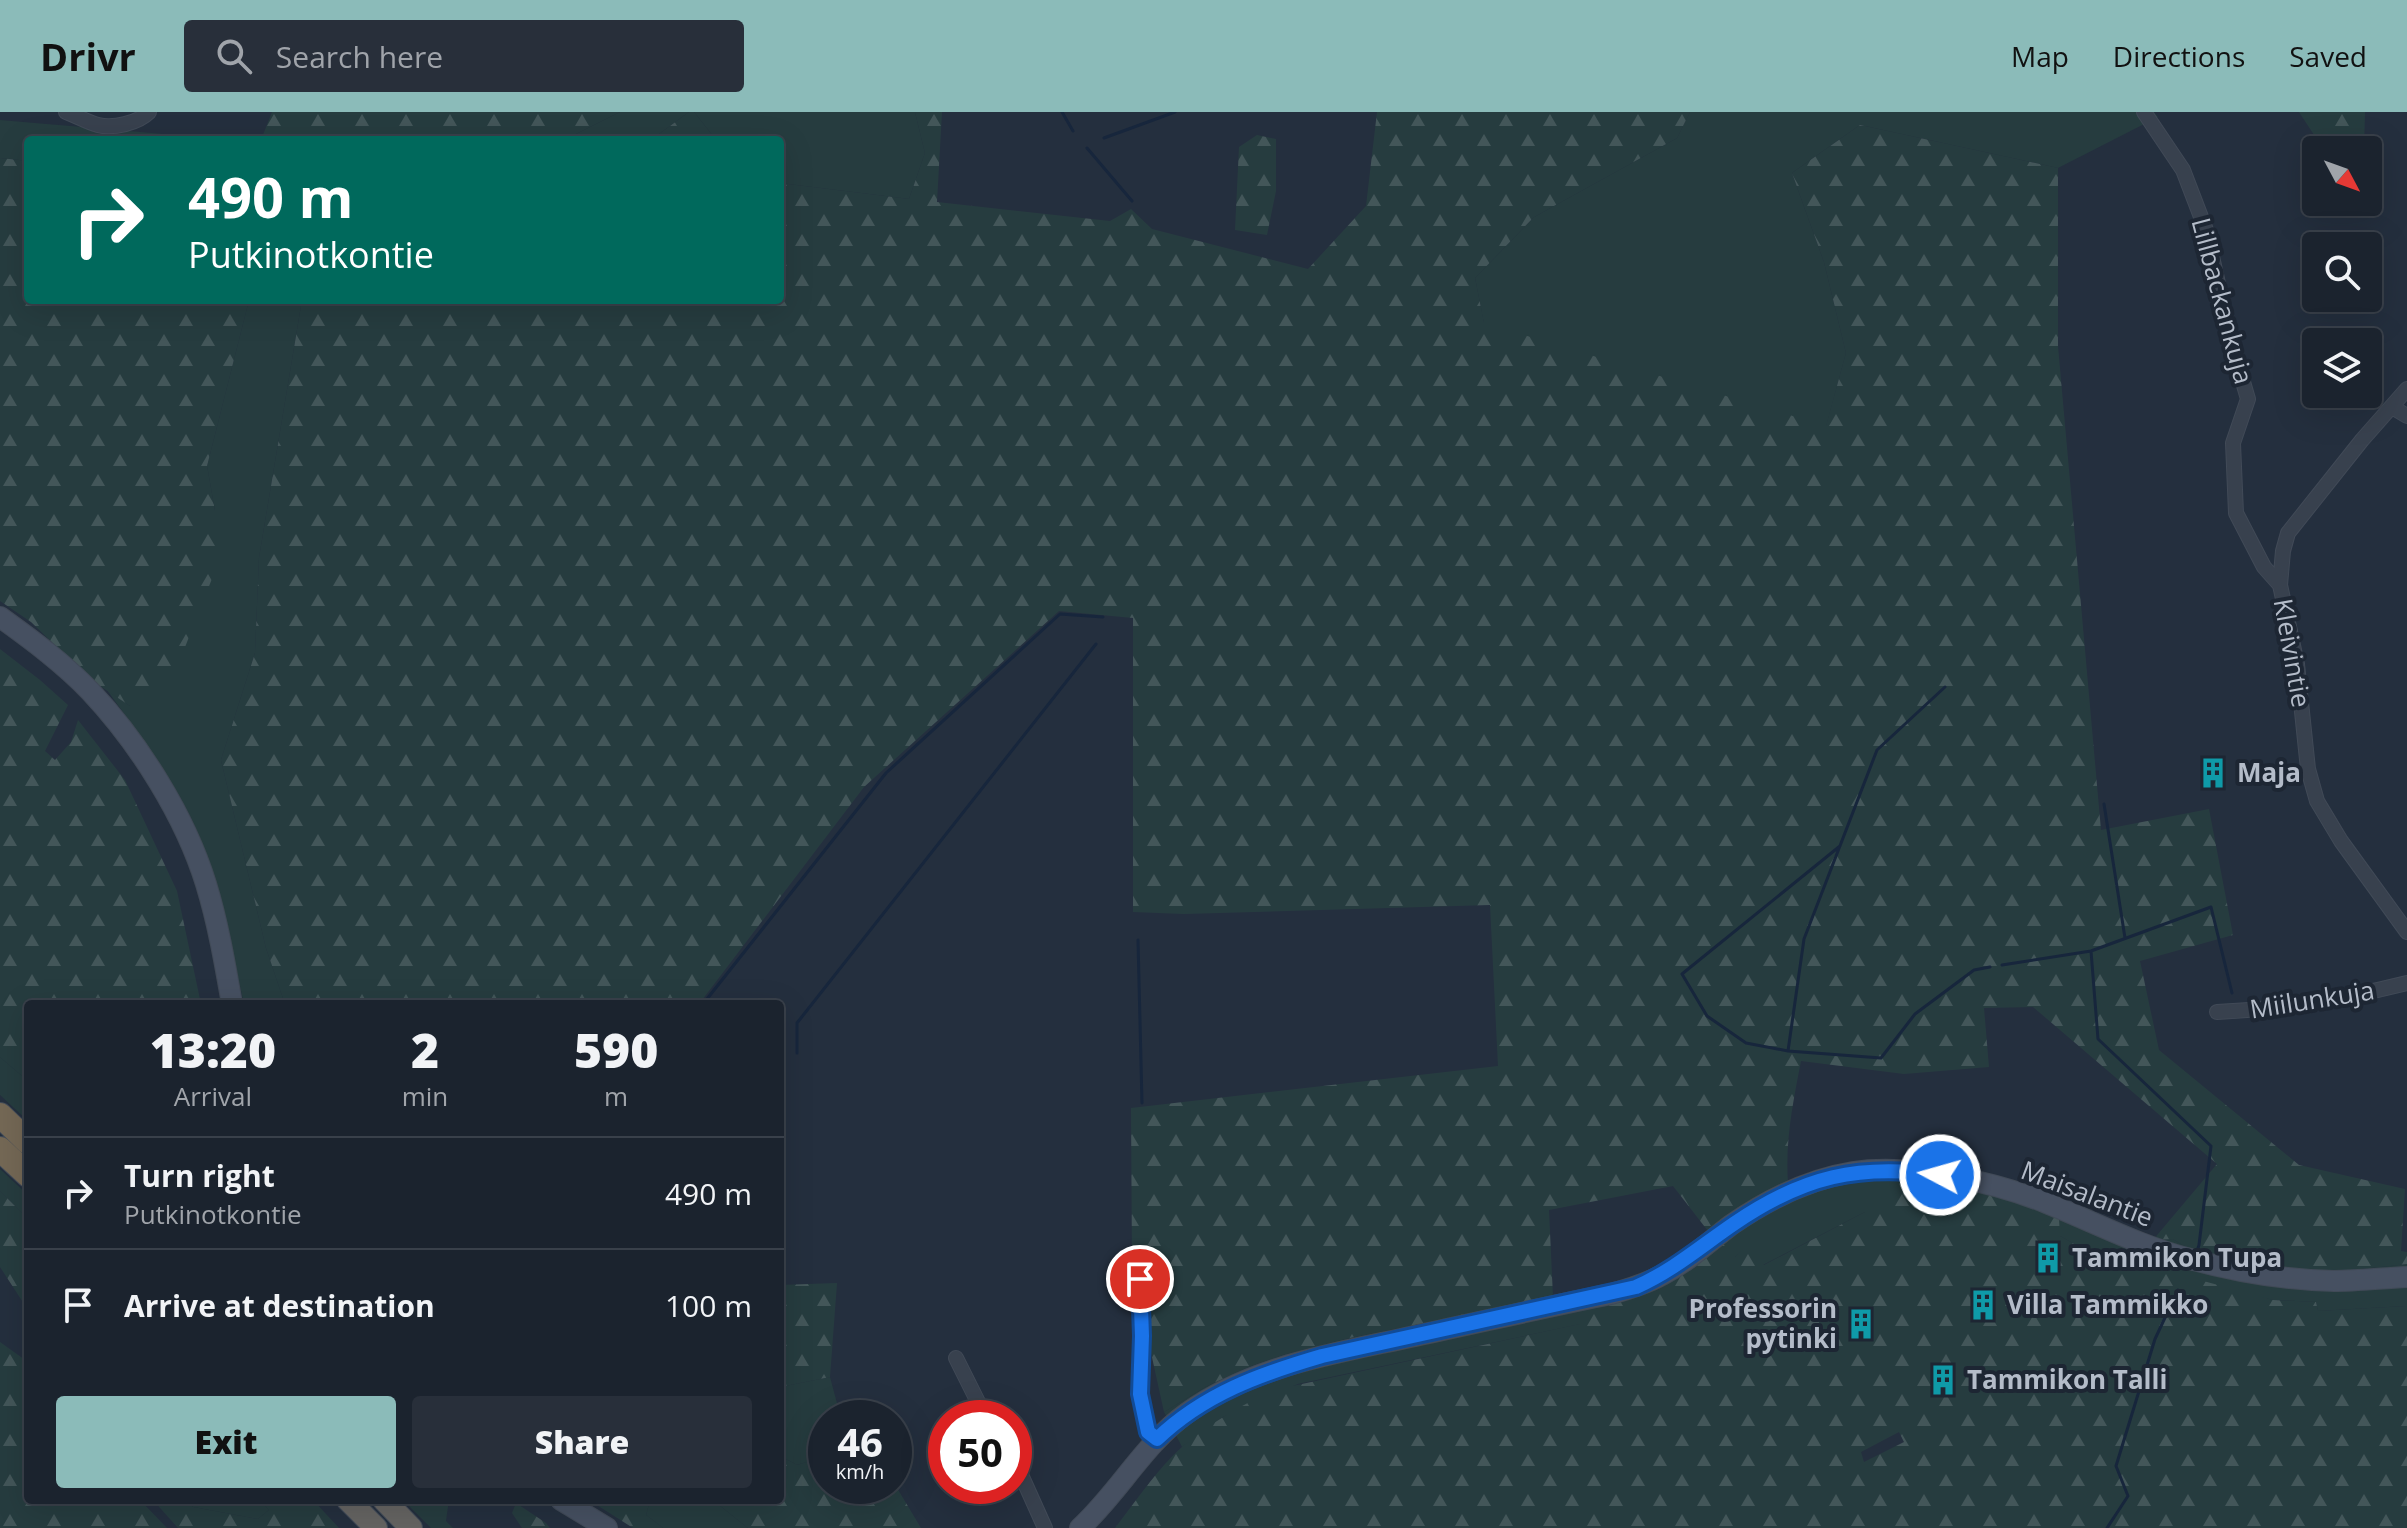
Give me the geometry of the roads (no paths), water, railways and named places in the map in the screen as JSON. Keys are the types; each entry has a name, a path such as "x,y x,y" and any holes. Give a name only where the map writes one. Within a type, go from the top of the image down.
{"highway":[{"path":"0,1115 24,1138"},
{"path":"0,1149 24,1171"},
{"path":"352,1504 376,1528"},
{"path":"388,1504 411,1528"}],"main road":[{"path":"0,617 41,646 89,691 138,750 161,786 206,884 231,1000"},
{"name":"Maisalantie","path":"1080,1528 1157,1439 1186,1413 1238,1384 1322,1356 1636,1287 1671,1270 1768,1202 1800,1187 1856,1171 1910,1171 1971,1179 2047,1203 2140,1244 2271,1277 2334,1281 2407,1277"},
{"path":"568,1504 607,1528"}],"street":[{"path":"66,112 100,126 126,124 149,112"},
{"name":"Lillbackankuja","path":"2144,112 2183,170 2206,230 2231,341 2248,399 2233,443 2236,513 2264,567 2280,585"},
{"name":"Kleivintie","path":"2407,389 2354,449 2288,533 2280,585 2297,664 2308,769 2317,801 2341,841 2407,932"},
{"path":"2392,407 2407,416"},
{"name":"Miilunkuja","path":"2217,1012 2318,1002 2407,983"},
{"path":"1140,1279 1140,1394 1148,1432 1157,1439"},
{"path":"956,1358 977,1400"},
{"path":"1032,1499 1045,1528"}],"waterway":[{"path":"1062,112 1073,131"},
{"path":"1104,138 1175,112"},
{"path":"1087,148 1132,201"},
{"path":"706,1000 886,773 1060,614 1103,617"},
{"path":"797,1053 797,1023 1096,644"},
{"path":"1788,1051 1804,939 1877,750 1945,687"},
{"path":"2104,804 2125,938"},
{"path":"1840,846 1682,974 1707,1016 1746,1043 1788,1051 1881,1058 1915,1014 1974,970 1990,967"},
{"path":"2002,965 2091,951 2211,907 2232,993"},
{"path":"1138,940 1142,1103"},
{"path":"2091,951 2098,1039 2211,1146 2197,1251"},
{"path":"2107,1528 2128,1496 2116,1466 2155,1339 2178,1290"}],"place":[{"name":"Maja","path":"2213,773"},
{"name":"Tammikon Tupa","path":"2048,1258"},
{"name":"Villa Tammikko","path":"1983,1305"},
{"name":"Professorin pytinki","path":"1861,1324"},
{"name":"Tammikon Talli","path":"1943,1380"}]}
